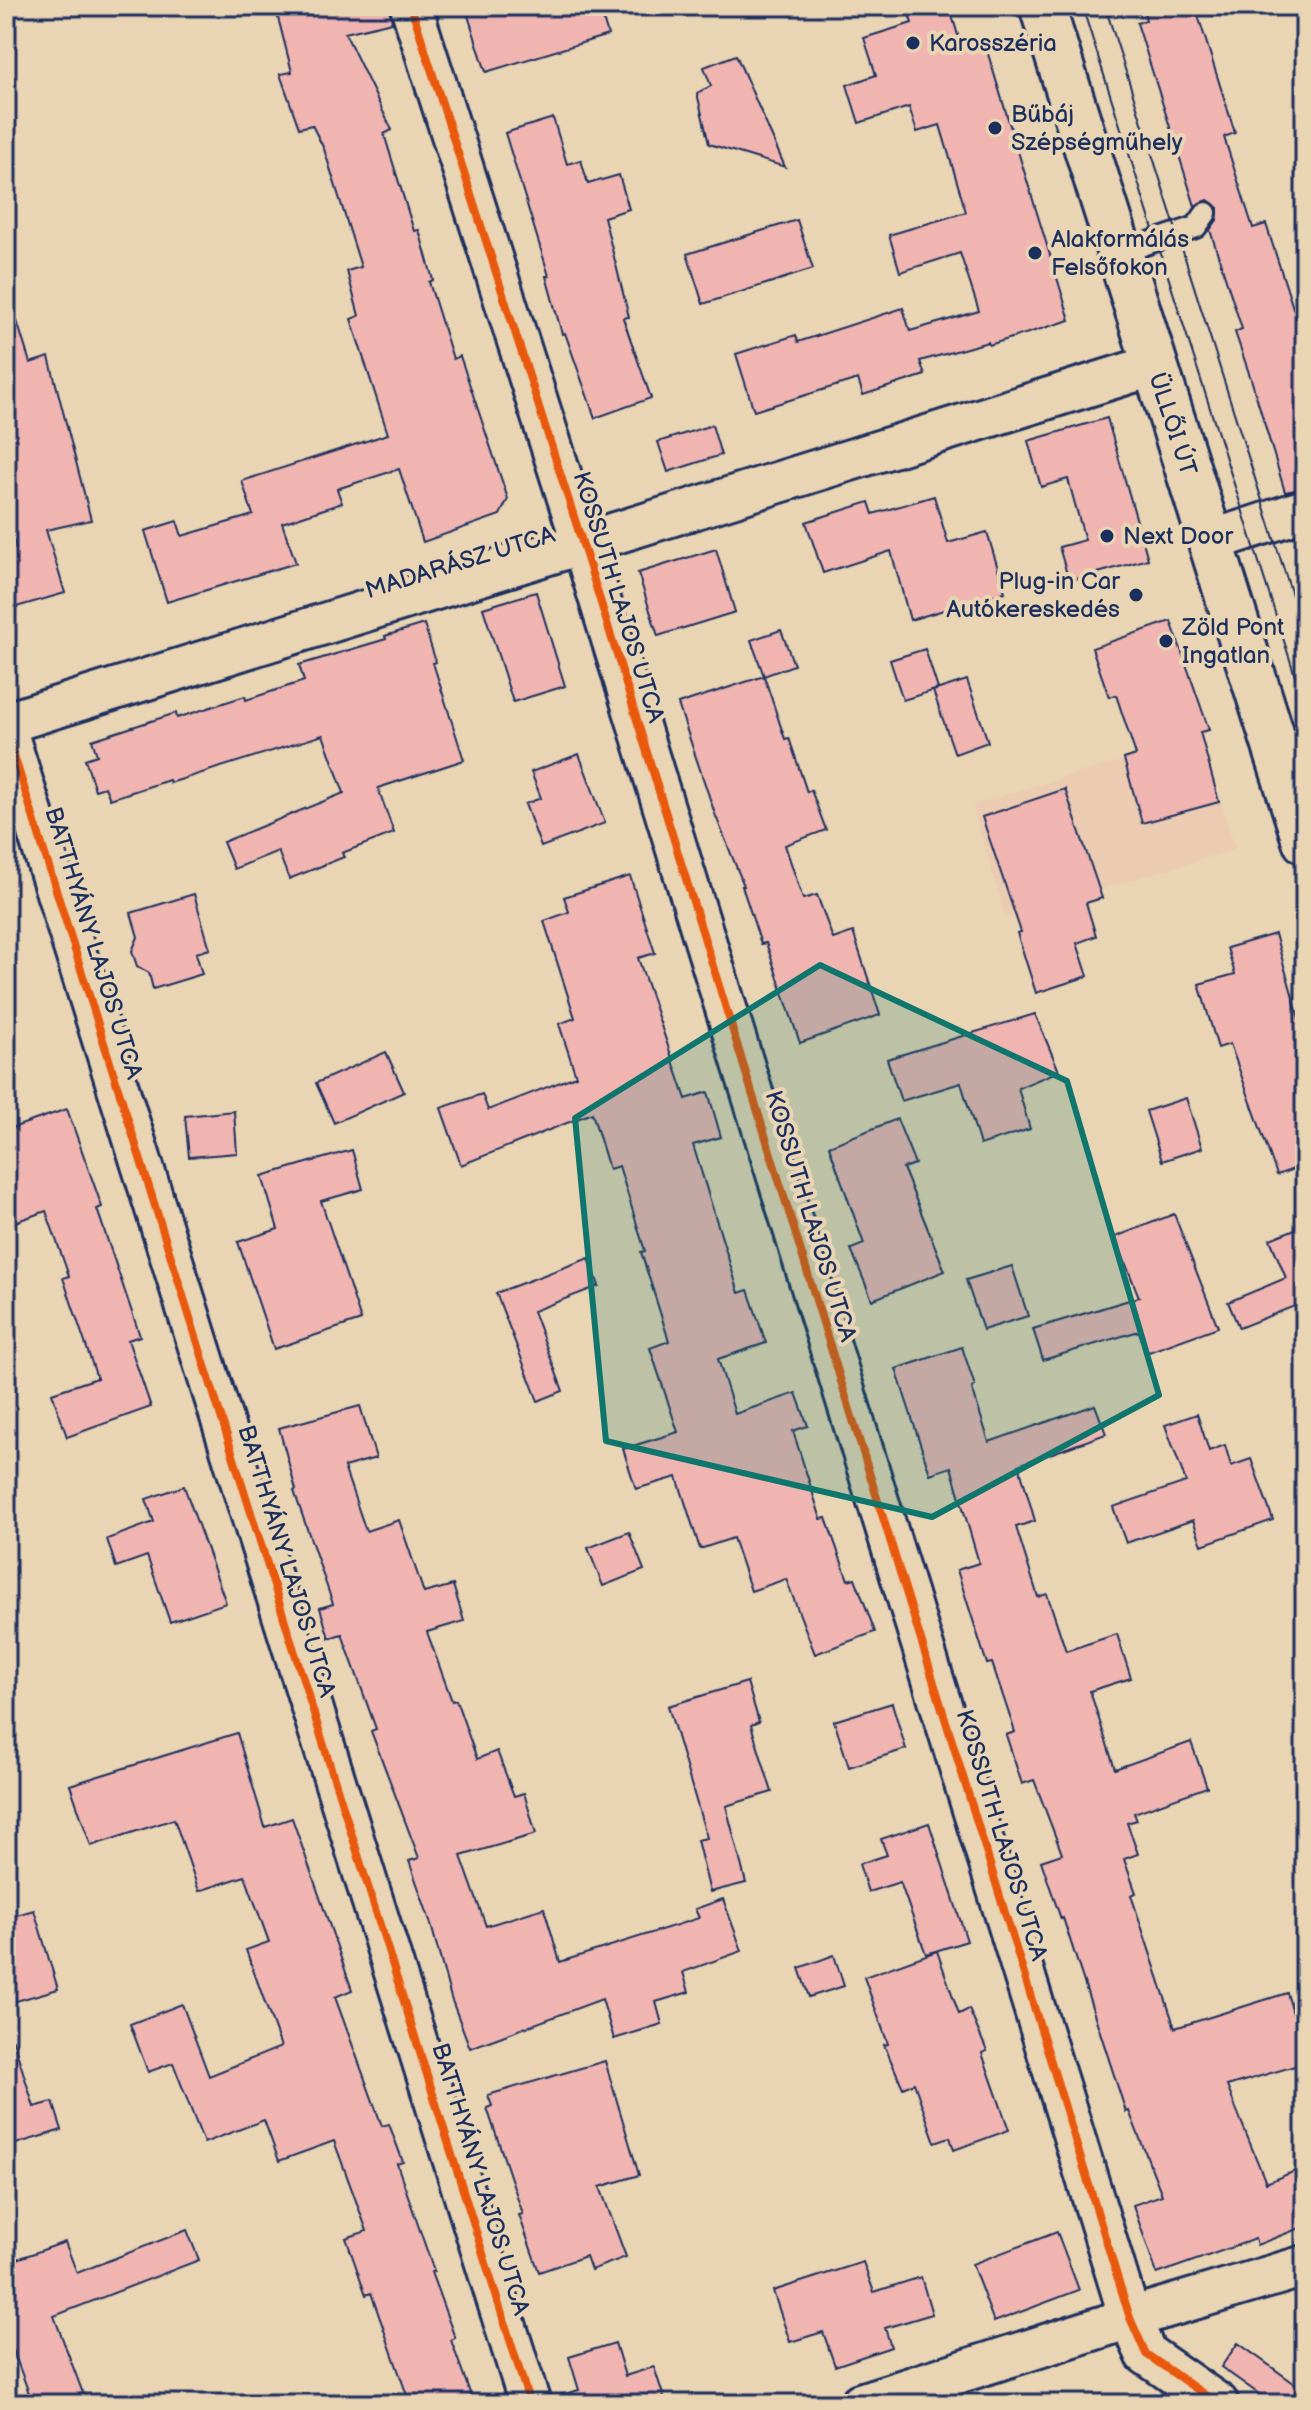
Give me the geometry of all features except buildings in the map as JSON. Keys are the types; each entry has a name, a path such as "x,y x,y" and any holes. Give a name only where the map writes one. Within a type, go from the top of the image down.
{"main road":[{"name":"ÜLLŐI ÚT","path":"1042,6 1305,841"}],"street":[{"name":"KOSSUTH LAJOS UTCA","path":"411,6 583,545 1130,2318 1146,2354 1218,2404"},
{"name":"MADARÁSZ UTCA","path":"6,723 1155,365"},
{"path":"1211,541 1305,510"},
{"name":"BATTHYÁNY LAJOS UTCA","path":"6,730 530,2404"},
{"path":"860,2404 1305,2266"}],"lane":[{"path":"1119,253 1204,224"}],"highlighted area":[{"path":"820,965 1067,1081 1159,1395 932,1517 606,1441 575,1118"}],"shaded area":[{"path":"1201,737 1235,849 1006,917 972,805"}],"tram line":[{"path":"1082,6 1305,707"},
{"path":"1105,6 1305,636"}],"cycle path":[{"path":"411,6 583,545 1130,2318 1146,2354 1218,2404"},
{"path":"6,730 530,2404"}],"place":[{"name":"Karosszéria","path":"913,43"},
{"name":"Bűbáj Szépségműhely","path":"995,128"},
{"name":"Alakformálás Felsőfokon","path":"1035,253"},
{"name":"Next Door","path":"1107,536"},
{"name":"Plug-in Car Autókereskedés","path":"1136,595"},
{"name":"Zöld Pont Ingatlan","path":"1166,641"}]}
